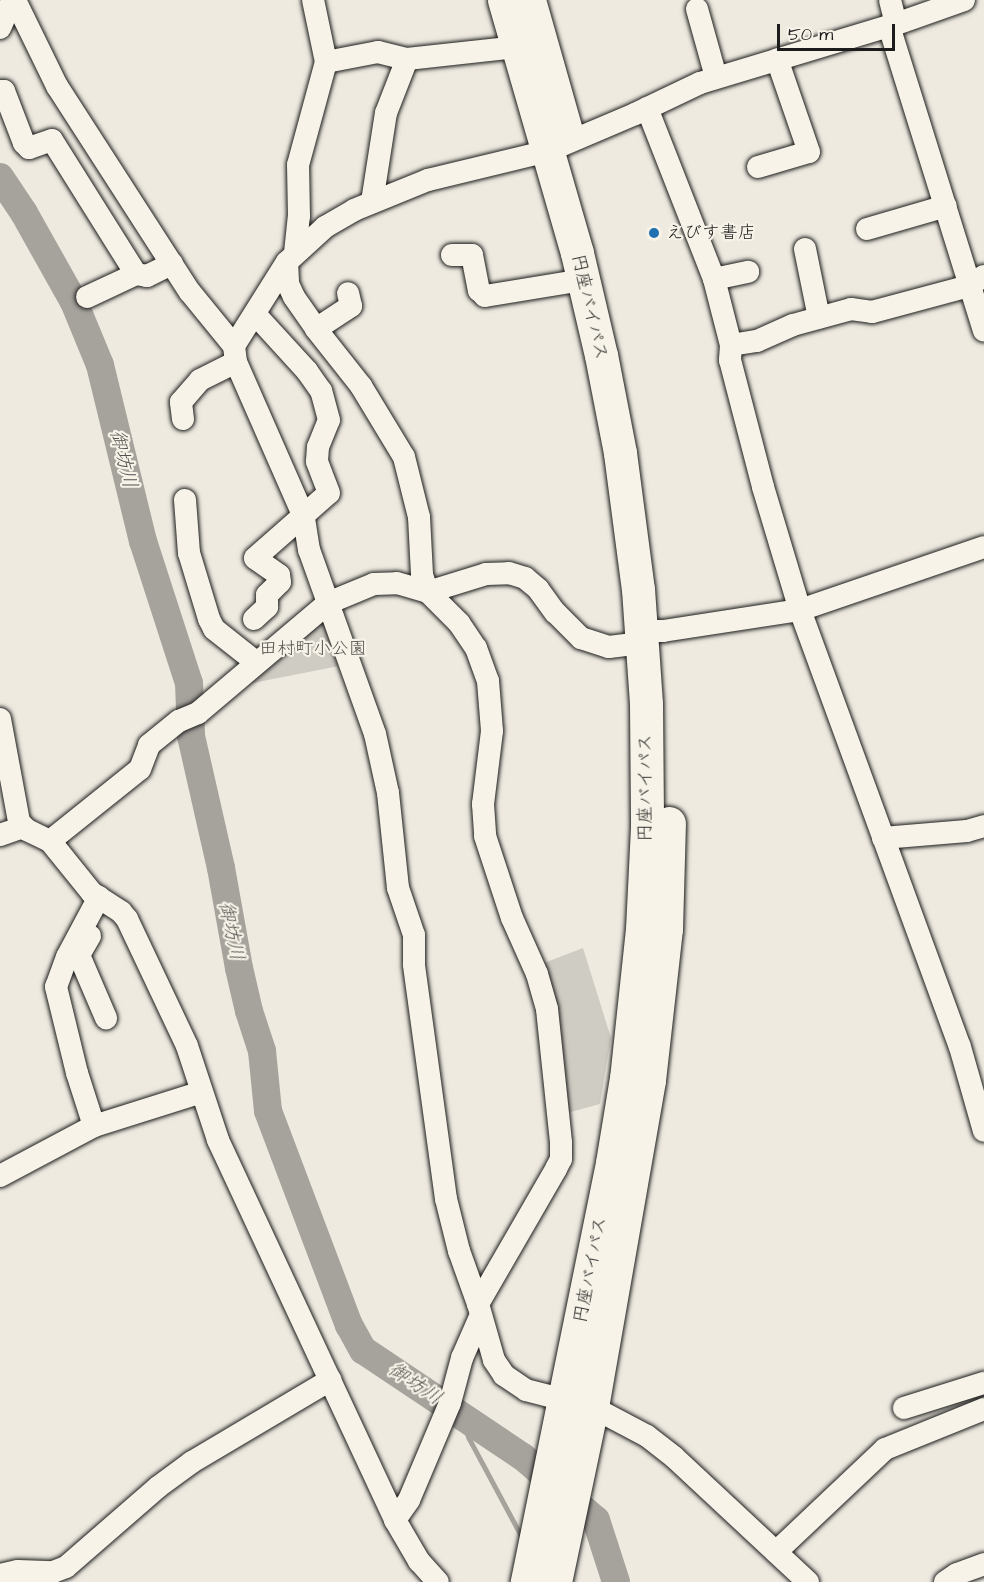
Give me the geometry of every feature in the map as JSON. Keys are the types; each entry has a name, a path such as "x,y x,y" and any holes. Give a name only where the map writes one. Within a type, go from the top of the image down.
{"highway":[{"name":"円座バイパス","path":"504,0 518,47 559,146 622,351 641,448 649,635"},
{"name":"円座バイパス","path":"527,1582 556,1511 647,1092 666,929 669,705 638,589 620,453 583,280 559,146 529,0"},
{"name":"円座バイパス","path":"555,1582 556,1511"}],"street":[{"path":"0,28 15,0 57,86 190,292 235,354 304,517 309,550 365,704 379,753 387,793 398,888 414,935 414,964 446,1199 459,1251 494,1360 504,1375 526,1390 611,1415 660,1446 808,1582"},
{"path":"313,0 326,62 298,165 299,216 288,284 316,329 361,386 404,457 419,517 422,575 428,592 465,631 476,648 488,681 492,731 483,804 485,836 512,918 537,974 547,1009 560,1134 561,1159 479,1310 462,1358 450,1403 409,1500 395,1520"},
{"path":"890,0 893,25 946,206 976,281 984,331"},
{"path":"183,419 181,402 200,380 235,354 255,314 291,258 325,227 372,202 428,180 559,146 716,77 893,25 964,0"},
{"path":"697,9 716,77"},
{"path":"326,62 378,52 407,58 518,47"},
{"path":"372,202 386,113 407,58"},
{"path":"758,167 809,152 777,59"},
{"path":"0,91 4,91 24,143 29,148 52,140 136,274"},
{"path":"648,108 714,279 731,345 730,360 763,487 800,610 960,1047 984,1131"},
{"path":"58,149 88,132"},
{"path":"867,229 946,206"},
{"path":"805,249 819,318"},
{"path":"452,255 472,255 478,290 485,296 583,280"},
{"path":"87,297 136,274 147,276 172,264"},
{"path":"714,279 748,272"},
{"path":"731,345 757,341 793,324 851,309 872,312 976,281"},
{"path":"316,329 351,306 348,292"},
{"path":"254,619 267,607 267,595 280,582 279,575 255,558 329,493 317,460 318,447 329,420 321,391 308,371 255,314"},
{"path":"185,500 189,553 209,619 214,629 256,662"},
{"path":"50,841 140,769 149,746 328,603 374,584 397,583 428,592 486,574 509,573 525,578 538,589 555,612 581,638 609,647 649,635 800,610 984,547"},
{"path":"0,719 16,813 23,827 50,841 92,893 127,919 187,1046 218,1140 395,1520 419,1561 438,1582"},
{"path":"883,838 967,831 984,826"},
{"path":"0,835 23,827"},
{"path":"103,900 80,955 106,1018"},
{"path":"94,1126 71,1051 56,987 67,957 103,900"},
{"path":"0,1176 94,1126 202,1092"},
{"path":"0,1575 18,1571 53,1572 66,1566 158,1487 192,1462 330,1380"},
{"path":"904,1408 984,1383"},
{"path":"776,1552 885,1449 984,1409"},
{"path":"945,1582 957,1574 984,1564"}],"green space":[{"name":"田村町小公園","path":"323,613 344,665 248,684"},
{"path":"583,948 611,1038 600,1104 567,1113 544,963"}],"waterway":[{"name":"御坊川","path":"0,177 24,213 74,302 100,365 143,541 189,683 191,736 221,868 239,968 249,1011 262,1051 268,1111 349,1325 363,1350 523,1457 596,1520 616,1582"},
{"path":"459,1414 469,1438 522,1537"}],"place":[{"name":"えびす書店","path":"654,233"}]}
